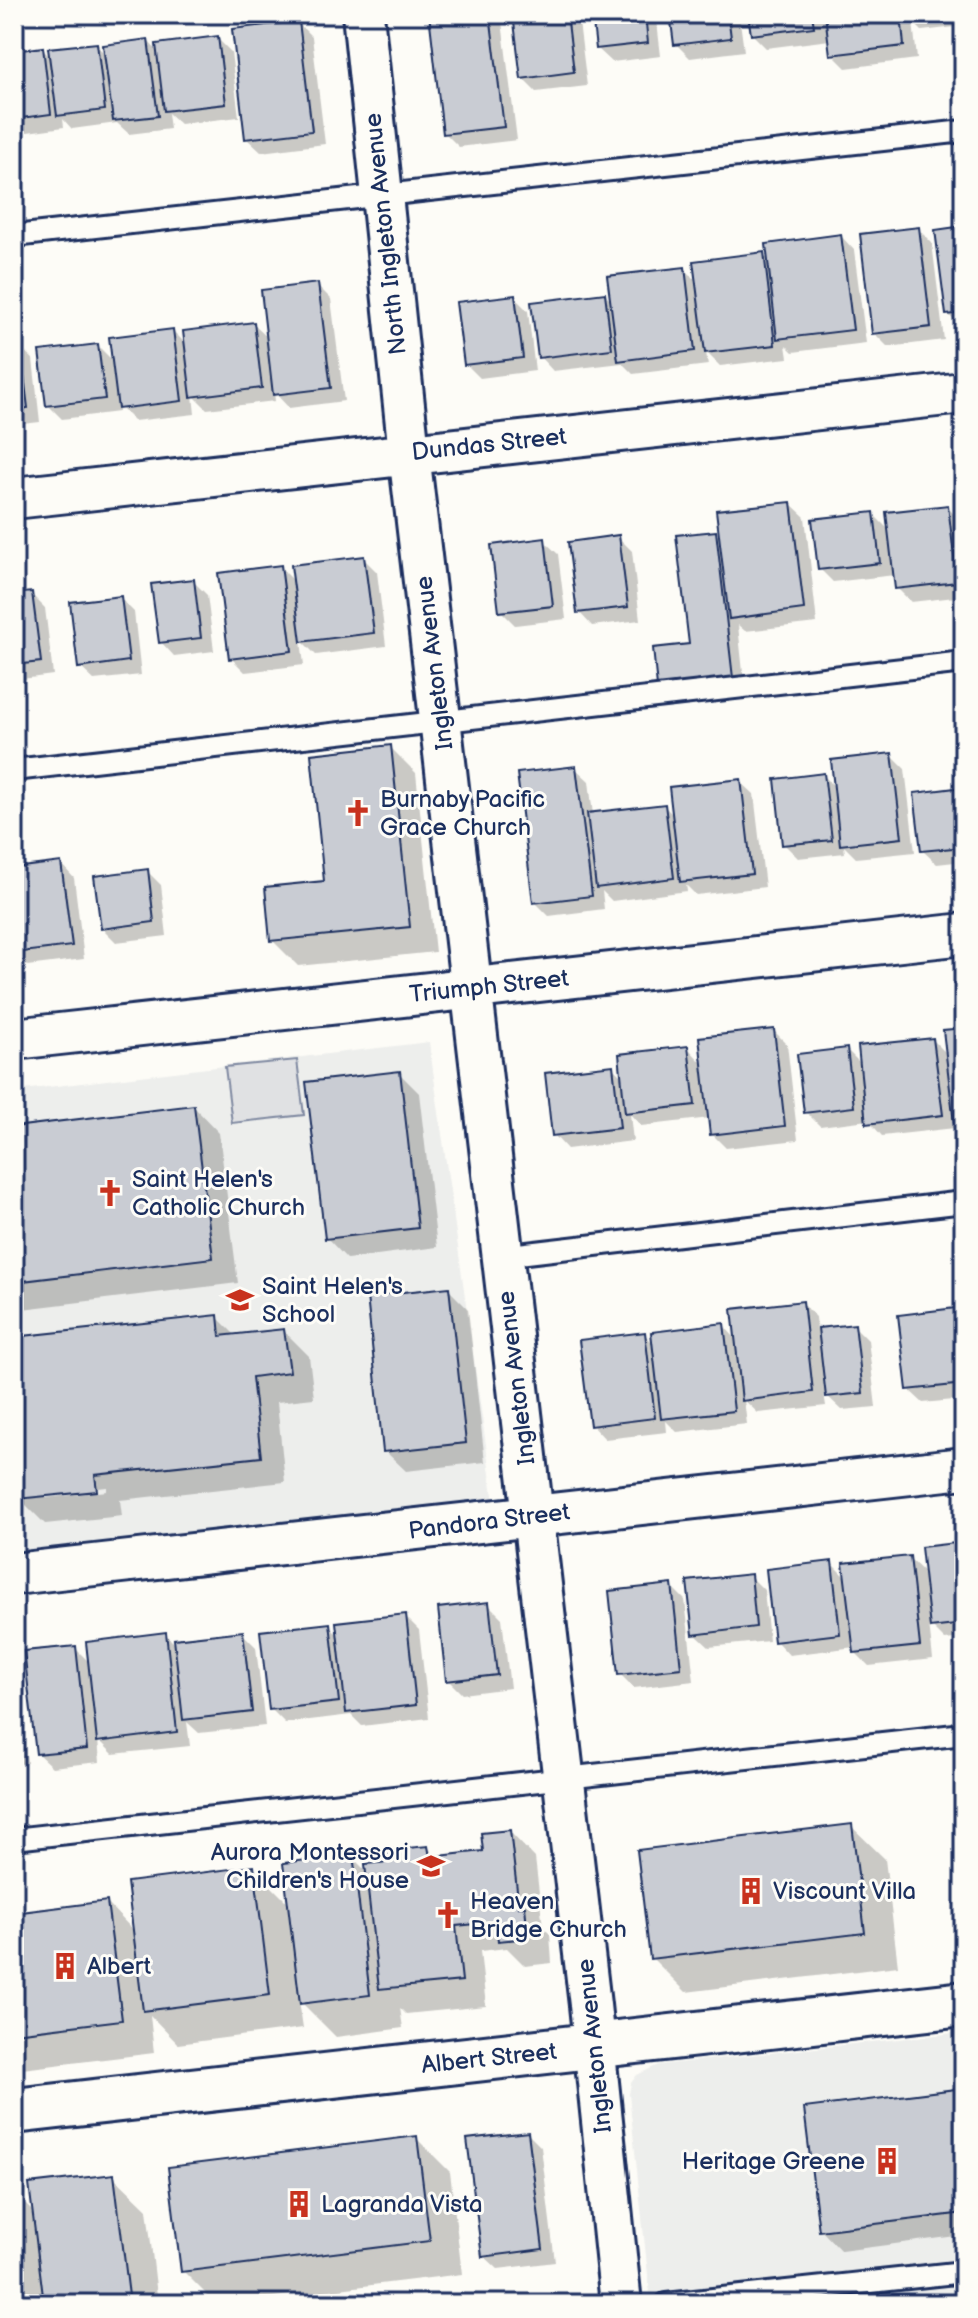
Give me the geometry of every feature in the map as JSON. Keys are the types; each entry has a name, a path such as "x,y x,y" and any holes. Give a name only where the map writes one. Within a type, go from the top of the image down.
{"street":[{"name":"North Ingleton Avenue","path":"363,14 409,453"},
{"name":"Dundas Street","path":"14,498 964,393"},
{"name":"Ingleton Avenue","path":"409,453 594,2046 621,2304"},
{"name":"Triumph Street","path":"14,1039 964,934"},
{"name":"Pandora Street","path":"14,1574 964,1468"},
{"name":"Albert Street","path":"14,2111 964,2004"}],"lane":[{"path":"14,236 964,131"},
{"path":"14,770 964,662"},
{"path":"501,1256 964,1202"},
{"path":"14,1839 964,1734"},
{"path":"666,2304 964,2272"}],"shaded area":[{"name":"Saint Helen's School","path":"429,1042 495,1509 14,1555 14,1091"},
{"path":"297,1060 304,1115 232,1123 225,1067"},
{"path":"964,2032 964,2304 651,2304 629,2094 631,2083 637,2075 658,2065"}],"building":[{"path":"429,14 490,14 504,127 443,134"},
{"path":"513,14 567,14 574,72 521,79"},
{"path":"592,14 645,14 648,43 596,49"},
{"path":"670,14 728,14 731,38 674,45"},
{"path":"748,14 812,14 814,27 751,35"},
{"path":"825,14 901,14 904,46 830,55"},
{"path":"906,14 938,14 906,18"},
{"path":"299,21 312,131 245,139 232,29"},
{"path":"218,36 226,104 164,111 156,44"},
{"path":"148,39 158,116 113,121 103,45"},
{"path":"97,43 105,110 57,116 48,48"},
{"path":"43,47 51,114 14,119 14,51"},
{"path":"964,226 964,313 946,315 935,230"},
{"path":"919,227 931,327 872,334 860,234"},
{"path":"841,234 853,330 777,339 766,244"},
{"path":"764,252 775,345 705,353 693,261"},
{"path":"685,267 695,351 618,361 607,276"},
{"path":"318,283 331,388 273,395 261,290"},
{"path":"605,293 612,349 538,358 531,302"},
{"path":"515,295 523,358 464,365 456,302"},
{"path":"254,322 262,388 191,397 183,331"},
{"path":"173,329 182,401 118,409 109,337"},
{"path":"20,343 28,408 14,410 14,344"},
{"path":"98,344 105,399 46,406 39,351"},
{"path":"791,502 804,609 729,619 716,510"},
{"path":"948,505 957,582 895,589 886,512"},
{"path":"874,512 880,563 818,570 812,519"},
{"path":"716,531 733,678 657,687 653,648 689,644 676,535"},
{"path":"619,535 628,607 577,613 568,542"},
{"path":"545,538 553,606 499,612 491,545"},
{"path":"364,556 374,633 301,642 291,565"},
{"path":"281,565 292,651 229,659 218,573"},
{"path":"194,579 201,638 159,643 151,584"},
{"path":"32,592 41,662 14,665 14,594"},
{"path":"121,596 129,661 78,668 70,602"},
{"name":"Burnaby Pacific Grace Church","path":"391,745 410,927 270,941 265,887 324,881 311,754"},
{"path":"892,753 902,838 840,845 831,760"},
{"path":"576,766 592,896 533,903 517,773"},
{"path":"824,773 832,840 782,845 775,779"},
{"path":"741,779 752,874 680,882 669,787"},
{"path":"964,787 964,847 921,851 914,793"},
{"path":"665,804 674,878 596,888 587,813"},
{"path":"61,862 72,946 14,953 14,868"},
{"path":"148,869 154,922 101,929 94,876"},
{"path":"964,1028 964,1122 954,1123 943,1030"},
{"path":"774,1029 785,1126 710,1135 699,1037"},
{"path":"933,1038 943,1115 866,1124 858,1046"},
{"path":"688,1046 695,1105 625,1113 619,1054"},
{"path":"847,1048 854,1107 804,1113 797,1054"},
{"path":"613,1065 620,1128 552,1136 545,1073"},
{"path":"400,1071 418,1228 325,1239 306,1082"},
{"name":"Saint Helen's Catholic Church","path":"194,1105 213,1258 14,1282 14,1127"},
{"path":"449,1287 466,1443 383,1452 367,1296"},
{"path":"803,1301 813,1392 742,1401 732,1309"},
{"path":"964,1307 964,1384 907,1390 898,1315"},
{"path":"218,1315 220,1336 284,1329 290,1372 252,1377 261,1457 95,1475 97,1491 17,1499 15,1479 22,1478 14,1399 14,1337"},
{"path":"724,1323 734,1411 661,1419 651,1332"},
{"path":"855,1324 863,1393 826,1397 818,1328"},
{"path":"645,1332 655,1418 590,1426 579,1340"},
{"path":"964,1542 964,1624 930,1628 921,1547"},
{"path":"910,1556 920,1646 854,1653 843,1563"},
{"path":"832,1561 840,1634 774,1642 766,1569"},
{"path":"751,1574 756,1627 693,1635 687,1581"},
{"path":"672,1584 681,1668 618,1675 609,1591"},
{"path":"489,1602 497,1675 446,1681 438,1608"},
{"path":"406,1614 416,1705 346,1713 336,1622"},
{"path":"330,1623 339,1702 269,1710 260,1631"},
{"path":"243,1631 252,1712 183,1720 174,1639"},
{"path":"166,1632 177,1732 97,1742 86,1642"},
{"path":"76,1646 87,1749 36,1754 24,1651"},
{"name":"Viscount Villa","path":"852,1824 865,1933 650,1959 637,1850"},
{"name":"Heaven Bridge Church","path":"510,1830 519,1907 525,1906 528,1938 498,1941 496,1922 456,1926 462,1981 379,1989 365,1864 388,1862 387,1850 428,1846 430,1857 483,1851 481,1833"},
{"path":"353,1854 370,1995 300,2004 283,1863"},
{"path":"254,1866 270,1995 143,2011 127,1882"},
{"name":"Albert","path":"107,1901 122,2020 14,2033 14,1913"},
{"name":"Heritage Greene","path":"964,2088 964,2213 819,2231 804,2108"},
{"path":"528,2132 543,2249 482,2257 467,2139"},
{"name":"Lagranda Vista","path":"417,2136 430,2241 181,2272 168,2167"},
{"path":"114,2174 130,2304 44,2304 29,2184"},
{"path":"14,2213 25,2304 14,2304"}],"place":[{"name":"Burnaby Pacific Grace Church","path":"358,813"},
{"name":"Saint Helen's Catholic Church","path":"110,1193"},
{"name":"Saint Helen's School","path":"240,1300"},
{"name":"Aurora Montessori Children's House","path":"431,1866"},
{"name":"Viscount Villa","path":"751,1891"},
{"name":"Heaven Bridge Church","path":"448,1915"},
{"name":"Albert","path":"65,1966"},
{"name":"Heritage Greene","path":"887,2161"},
{"name":"Lagranda Vista","path":"299,2204"}]}
